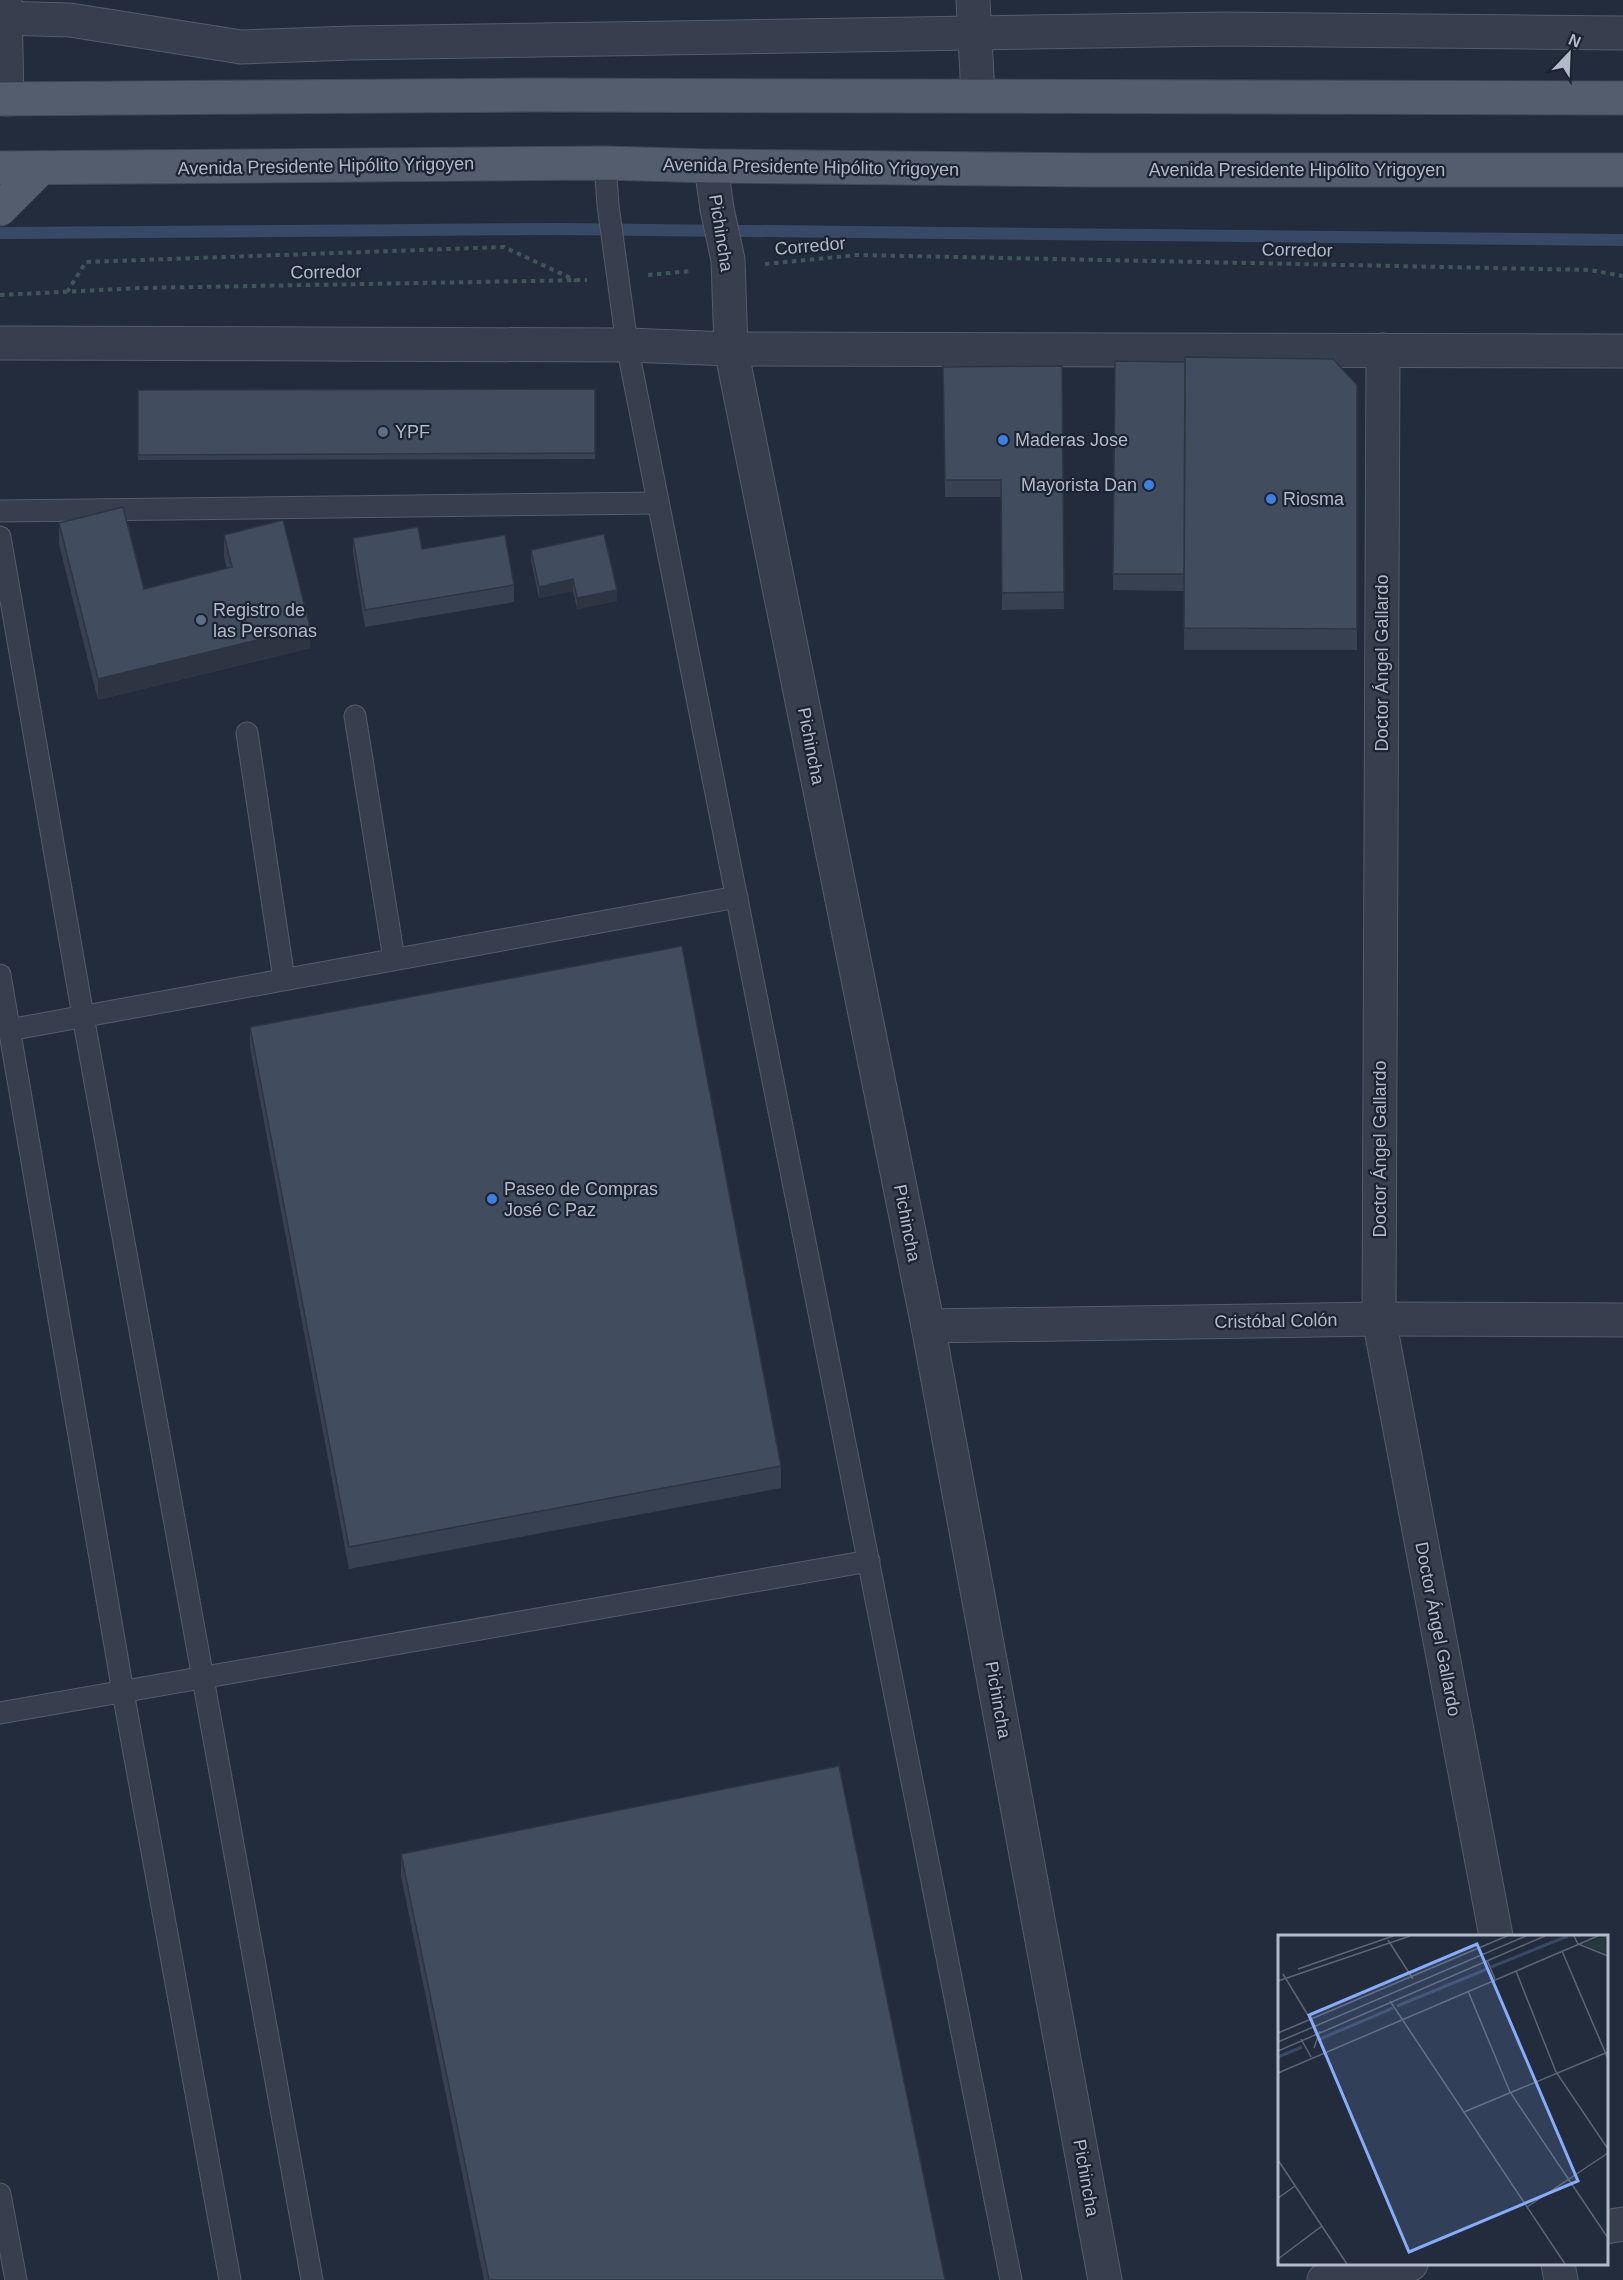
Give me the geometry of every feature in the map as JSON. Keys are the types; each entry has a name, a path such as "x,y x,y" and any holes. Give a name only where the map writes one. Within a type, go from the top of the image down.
{"main road":[{"path":"3,99 531,95 1623,98"},
{"name":"Avenida Presidente Hipólito Yrigoyen","path":"0,168 605,163 1094,170 1623,170"},
{"path":"0,209 41,168"}],"street":[{"path":"973,0 978,95"},
{"path":"3,99 4,12 240,47 1226,29 1623,33"},
{"name":"Pichincha","path":"711,166 728,264 731,349 928,1326 1105,2280"},
{"path":"0,343 627,345 731,349 1623,351"},
{"name":"Doctor Ángel Gallardo","path":"1383,350 1379,1319 1496,1935"},
{"name":"Cristóbal Colón","path":"928,1326 1379,1319 1623,1320"},
{"path":"1608,2227 1623,2224"},
{"path":"1324,2280 1406,2265"},
{"path":"1558,2265 1561,2280"}],"lane":[{"path":"605,163 608,205 627,345 1011,2280"},
{"path":"0,511 658,503"},
{"path":"0,537 83,1016 312,2280"},
{"path":"355,716 394,959"},
{"path":"247,733 284,979"},
{"path":"9,1030 736,897"},
{"path":"0,975 123,1692 230,2280"},
{"path":"0,1713 869,1561"},
{"path":"0,2194 16,2280"}],"path":[{"path":"68,292 86,262 504,247 578,281"},
{"name":"Corredor","path":"0,295 140,288 578,281 728,264 858,255 1590,270 1623,276"}],"building":[{"name":"Riosma","path":"1185,357 1333,359 1357,385 1357,629 1184,628"},
{"name":"Mayorista Dan","path":"1115,361 1185,362 1184,574 1113,574"},
{"name":"Maderas Jose","path":"1062,366 1064,592 1002,593 1001,480 945,480 943,367"},
{"path":"595,389 595,453 138,455 138,390"},
{"path":"123,507 144,589 232,567 224,535 283,520 310,627 98,679 59,523"},
{"path":"418,527 422,549 505,535 514,585 365,610 353,538"},
{"path":"604,534 617,590 577,598 573,579 539,587 531,550"},
{"path":"682,946 781,1466 349,1547 250,1027"},
{"path":"839,1766 945,2280 489,2280 401,1854"}],"waterway":[{"path":"0,233 558,229 1623,240"}],"place":[{"name":"YPF","path":"383,432"},
{"name":"Maderas Jose","path":"1003,440"},
{"name":"Mayorista Dan","path":"1149,485"},
{"name":"Riosma","path":"1271,499"},
{"name":"Registro de las Personas","path":"201,620"},
{"name":"Paseo de Compras José C Paz","path":"492,1199"}]}
